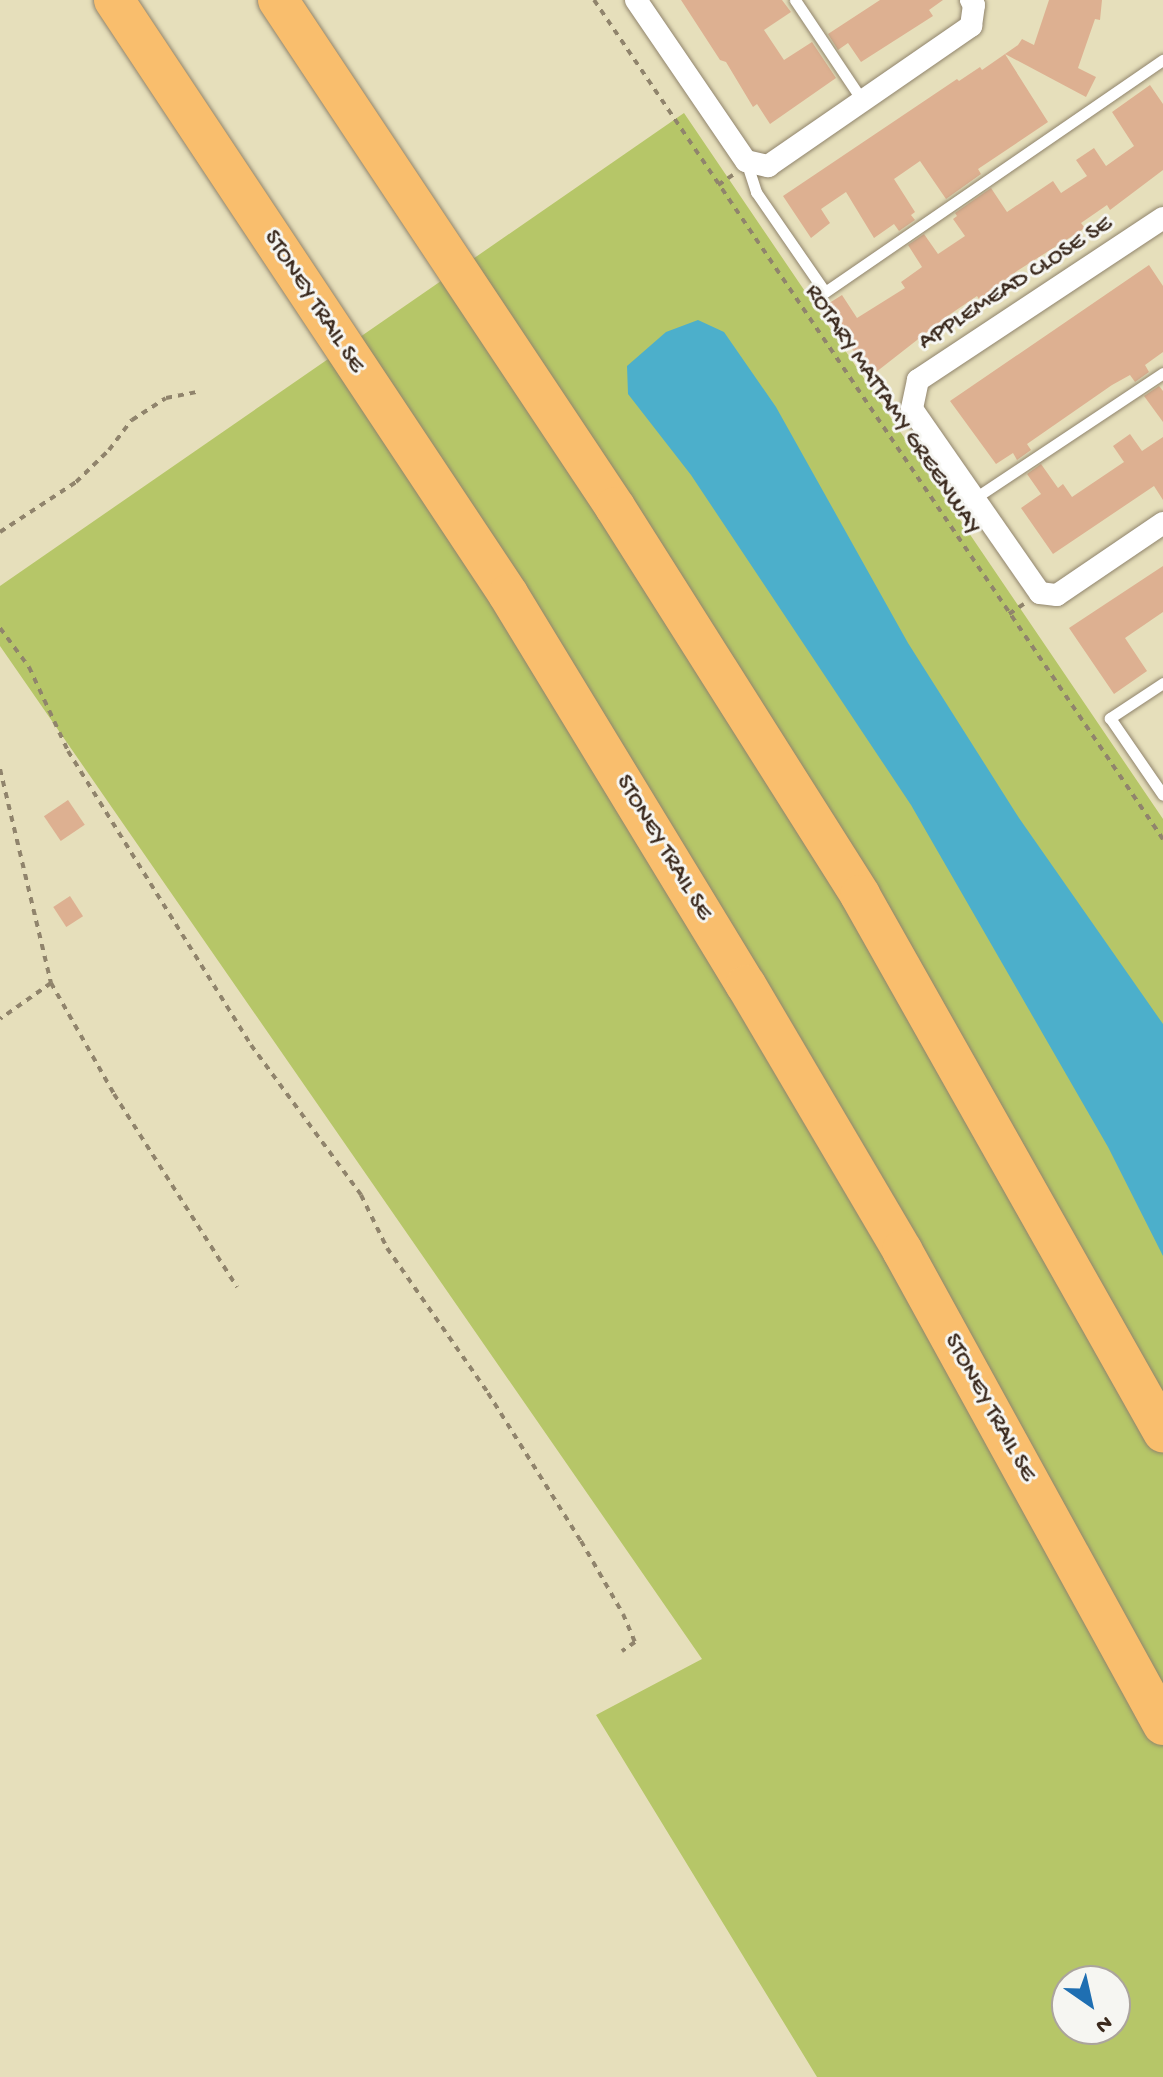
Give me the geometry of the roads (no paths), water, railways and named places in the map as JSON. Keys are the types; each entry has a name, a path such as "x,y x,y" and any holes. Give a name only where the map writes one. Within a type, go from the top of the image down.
{"highway":[{"path":"84,0 337,367 373,394"},
{"name":"STONEY TRAIL SE","path":"114,0 508,594 746,985 902,1250 1163,1725"},
{"path":"278,0 615,507 860,895 1163,1432"},
{"path":"301,0 331,77"}],"street":[{"path":"636,0 746,161 768,166 971,26 974,5 971,0"},
{"name":"APPLEMEAD CLOSE SE","path":"1160,226 918,380 912,409 1040,593 1057,595 1163,523"}],"lane":[{"path":"795,0 862,100"},
{"path":"746,161 756,192 825,292 1163,60"},
{"path":"975,498 1163,373"},
{"path":"1163,683 1110,718 1163,795"}],"water":[{"path":"698,320 724,332 776,407 908,643 1019,818 1163,1024 1163,1256 1108,1147 911,805 691,475 628,394 627,366 666,332"}]}
